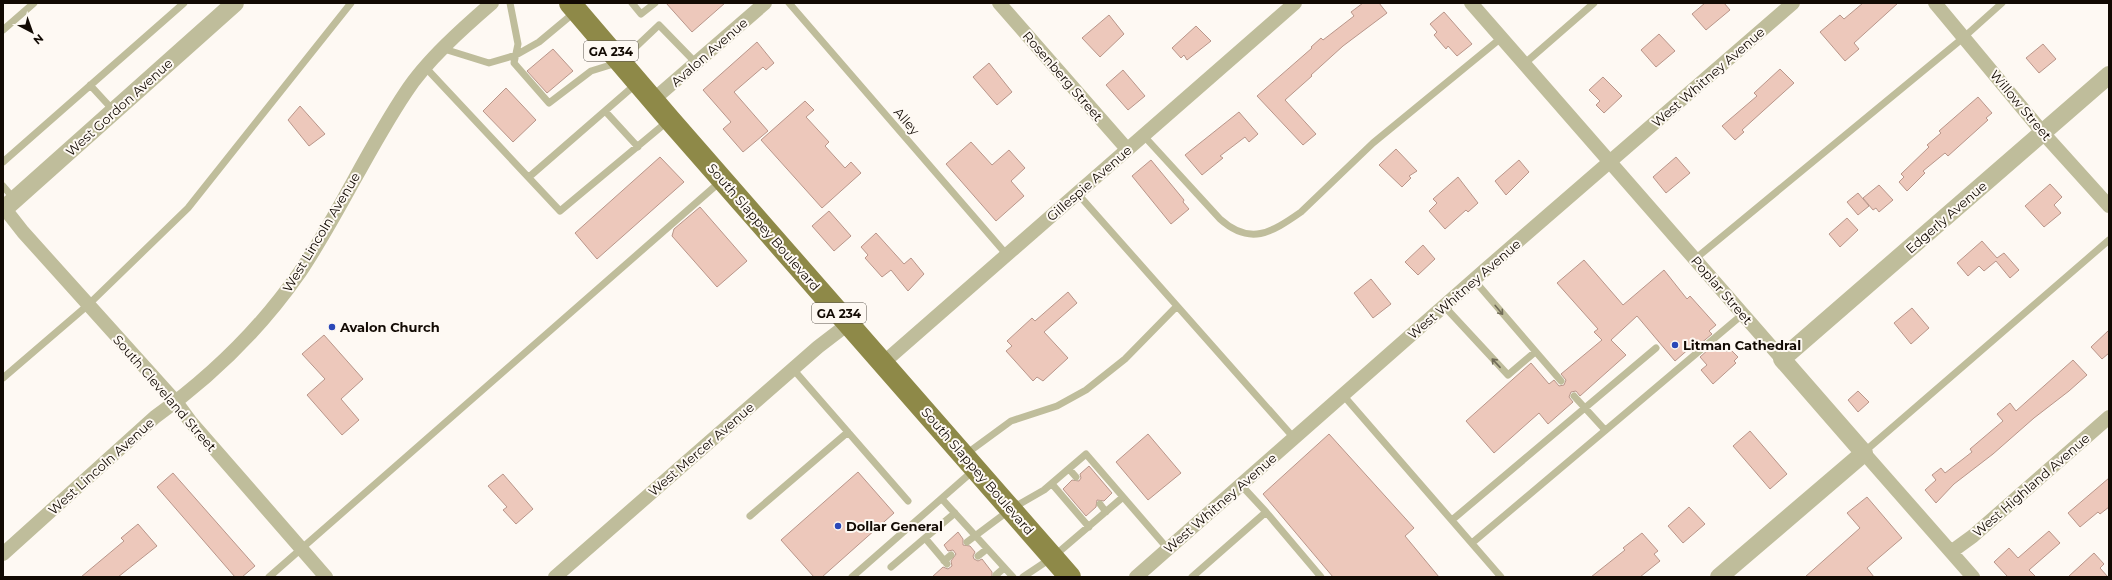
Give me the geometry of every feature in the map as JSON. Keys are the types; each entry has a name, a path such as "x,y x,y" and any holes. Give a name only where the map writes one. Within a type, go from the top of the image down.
{"main road":[{"name":"South Slappey Boulevard","path":"574,7 670,120 1070,577"}],"street":[{"name":"West Gordon Avenue","path":"8,206 235,3"},
{"name":"Avalon Avenue","path":"653,100 765,3"},
{"name":"Rosenberg Street","path":"999,3 1127,149"},
{"name":"Gillespie Avenue","path":"883,363 1295,3"},
{"name":"Poplar Street","path":"1471,3 1973,577"},
{"name":"West Whitney Avenue","path":"1136,577 1444,306 1793,3"},
{"name":"Willow Street","path":"1934,3 2043,133 2109,206"},
{"name":"West Lincoln Avenue","path":"3,554 155,417 176,402 227,357 268,314 300,271 406,90 487,4"},
{"name":"Edgerly Avenue","path":"1782,359 2109,75"},
{"name":"South Cleveland Street","path":"8,206 23,232 176,402 326,577"},
{"name":"West Mercer Avenue","path":"555,577 793,369 848,324"},
{"name":"West Highland Avenue","path":"1952,552 1973,536 2109,417"},
{"path":"1719,577 1864,453"}],"lane":[{"path":"3,30 34,3"},
{"path":"3,162 184,3"},
{"path":"3,378 88,306 188,208 351,3"},
{"path":"510,3 518,44 514,63 549,103 591,71 620,62 659,25 696,63"},
{"path":"632,3 642,14 651,4"},
{"name":"Alley","path":"789,3 1007,254"},
{"path":"1524,64 1594,3"},
{"path":"1695,259 1963,38 2002,3"},
{"path":"444,49 489,63 516,55 539,42 574,7"},
{"path":"1143,135 1220,219 1232,230 1245,235 1259,234 1288,221 1301,212 1373,143 1502,38"},
{"path":"426,68 560,211 670,120"},
{"path":"529,177 638,82"},
{"path":"90,85 114,111"},
{"path":"605,110 638,147"},
{"path":"269,577 722,179"},
{"path":"3,186 8,206"},
{"path":"1077,193 1294,438"},
{"path":"1864,453 2109,240"},
{"path":"1474,280 1561,381"},
{"path":"852,577 942,499 970,462 1011,421 1056,406 1086,390 1125,359 1177,306"},
{"path":"1444,306 1508,375 1535,352"},
{"path":"1472,544 1604,430 1743,314"},
{"path":"1452,520 1586,409 1656,348"},
{"path":"793,369 908,500"},
{"path":"1343,395 1501,577"},
{"path":"1574,396 1604,430"},
{"path":"750,516 848,432"},
{"path":"967,542 1011,509 1044,490 1086,454 1168,549"},
{"path":"1069,469 1076,477"},
{"path":"1052,484 1089,527"},
{"path":"1241,484 1321,577"},
{"path":"1023,577 1053,557 1123,497"},
{"path":"942,499 1012,577"},
{"path":"1100,504 1106,512"},
{"path":"1192,577 1266,512"},
{"path":"891,567 954,513"},
{"path":"925,538 946,563 951,555"},
{"path":"978,556 987,549"},
{"path":"996,575 1004,568"}],"building":[{"path":"666,3 725,3 692,32"},
{"path":"1363,3 1379,3 1387,13 1343,46 1285,100 1316,134 1303,145 1257,96 1312,48 1311,47 1321,38 1323,40 1354,16 1351,12"},
{"path":"1705,3 1724,3 1730,10 1706,30 1692,14"},
{"path":"1863,3 1898,3 1854,43 1859,49 1845,61 1820,32 1840,15 1844,19"},
{"path":"1444,12 1472,44 1457,56 1448,46 1446,49 1434,35 1437,32 1430,24"},
{"path":"1109,15 1124,34 1100,57 1082,38"},
{"path":"1196,26 1211,41 1187,60 1184,55 1181,58 1172,48"},
{"path":"1659,34 1675,51 1656,67 1641,50"},
{"path":"757,42 774,63 766,70 763,67 734,92 768,131 743,152 723,129 731,122 703,90"},
{"path":"2043,44 2056,59 2039,73 2026,58"},
{"path":"553,49 573,71 547,93 527,71"},
{"path":"989,63 1012,92 997,105 973,77"},
{"path":"1780,69 1794,83 1742,130 1744,132 1735,140 1722,126 1757,96 1754,93"},
{"path":"1123,70 1145,96 1128,110 1106,85"},
{"path":"1603,77 1622,96 1604,113 1596,105 1600,101 1589,90"},
{"path":"506,88 536,120 513,142 483,111"},
{"path":"1978,97 1992,113 1986,118 1988,120 1948,156 1945,153 1923,171 1925,173 1907,191 1899,182 1904,177 1901,174 1929,147 1927,145 1941,133 1939,131"},
{"path":"805,101 814,110 806,117 829,142 825,146 845,168 851,162 861,173 822,208 761,140"},
{"path":"300,106 325,134 309,146 288,120"},
{"path":"1239,112 1258,134 1249,142 1245,137 1220,156 1223,158 1202,175 1185,155"},
{"path":"971,142 992,165 1009,150 1025,168 1011,181 1024,196 996,221 946,164"},
{"path":"1396,149 1417,171 1409,176 1411,178 1402,187 1379,165"},
{"path":"660,157 684,182 597,259 575,233"},
{"path":"1676,157 1690,173 1666,193 1653,177"},
{"path":"1151,160 1184,200 1183,202 1189,209 1171,224 1132,176"},
{"path":"1519,160 1529,172 1506,195 1495,181"},
{"path":"1458,177 1478,203 1468,212 1466,210 1445,229 1429,211 1437,203 1433,199"},
{"path":"2050,184 2062,197 2054,205 2061,213 2044,227 2025,206"},
{"path":"1879,185 1893,200 1879,212 1876,208 1873,210 1863,198"},
{"path":"1858,193 1869,206 1858,215 1847,202"},
{"path":"700,207 747,261 717,287 672,236 674,229"},
{"path":"829,211 851,236 834,251 812,226"},
{"path":"1847,218 1858,230 1840,247 1829,234"},
{"path":"876,233 904,264 911,258 924,274 908,291 891,270 882,277 865,258 868,255 861,247"},
{"path":"1982,241 1997,258 2004,253 2019,270 2010,278 1996,261 1984,271 1979,266 1968,276 1957,263"},
{"path":"1423,245 1435,259 1418,275 1405,262"},
{"path":"1584,260 1623,305 1664,270 1687,299 1690,296 1716,325 1709,331 1712,334 1693,350 1691,347 1675,361 1637,316 1611,340 1626,355 1580,396 1576,391 1571,392 1569,397 1573,402 1548,424 1539,413 1494,453 1466,421 1531,363 1549,384 1554,380 1559,386 1564,385 1566,380 1561,374 1602,340 1594,332 1598,329 1557,283"},
{"path":"1371,279 1391,304 1373,318 1354,293"},
{"path":"1068,292 1077,303 1044,332 1068,358 1043,381 1037,377 1033,381 1006,351 1012,346 1007,341 1032,318 1035,321"},
{"path":"1912,308 1929,328 1911,344 1894,323"},
{"path":"2109,330 2109,353 2102,359 2091,347"},
{"path":"324,335 363,379 341,399 359,420 342,435 307,395 325,379 302,354"},
{"path":"1718,341 1727,352 1730,349 1738,357 1734,361 1736,363 1713,384 1701,370 1707,365 1700,357"},
{"path":"2073,360 2087,375 1993,454 1954,484 1936,503 1925,490 1936,480 1932,475 1941,468 1945,473 1972,452 1970,449 2003,421 1997,414 2010,403 2016,411"},
{"path":"1858,391 1869,402 1858,412 1848,400"},
{"path":"1750,431 1787,474 1770,489 1733,446"},
{"path":"1148,434 1181,473 1148,500 1116,462"},
{"path":"1329,434 1414,528 1405,536 1439,577 1333,577 1263,494"},
{"path":"1089,466 1112,493 1104,501 1097,500 1096,507 1086,516 1063,489 1072,480 1079,481 1081,478 1080,474"},
{"name":"Dollar General","path":"858,472 894,513 822,577 814,577 781,540"},
{"path":"173,473 255,566 242,577 235,577 157,487"},
{"path":"503,474 533,509 516,524 503,510 507,507 488,486"},
{"path":"2109,478 2109,507 2100,514 2098,512 2080,527 2068,513"},
{"path":"1867,497 1902,538 1867,568 1874,577 1805,577 1860,528 1847,513"},
{"path":"1689,507 1705,524 1683,543 1668,526"},
{"path":"138,524 157,546 118,577 81,577 124,541 121,538"},
{"path":"2049,531 2060,543 2029,570 2036,577 2008,577 1994,562 2009,548 2018,558"},
{"path":"958,532 963,539 963,545 970,546 975,552 973,556 974,559 978,561 982,559 992,572 992,577 932,577 943,567 948,569 952,566 951,561 956,554 953,550 948,551 944,545"},
{"path":"1642,533 1658,551 1654,554 1660,561 1640,577 1591,577 1625,550 1623,548"},
{"path":"2094,553 2104,564 2100,568 2108,577 2068,577"}],"place":[{"name":"Avalon Church","path":"332,327"},
{"name":"Litman Cathedral","path":"1675,345"},
{"name":"Dollar General","path":"838,526"}]}
